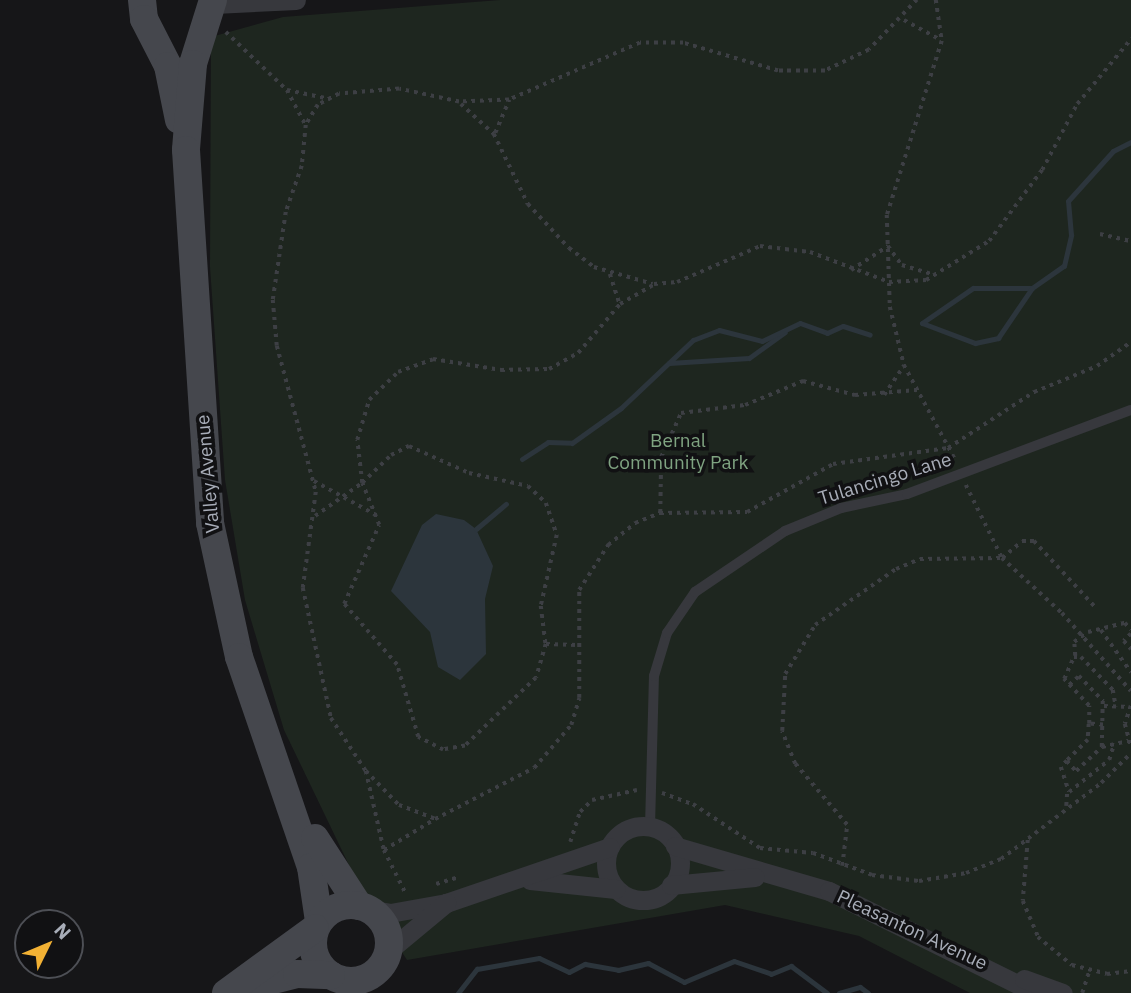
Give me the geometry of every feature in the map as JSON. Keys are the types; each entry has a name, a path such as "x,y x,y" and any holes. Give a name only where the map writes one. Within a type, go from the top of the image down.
{"street":[{"name":"Valley Avenue","path":"142,0 151,31 168,66 186,150"},
{"path":"213,2 296,0"},
{"name":"Valley Avenue","path":"213,2 214,31 193,64 186,150 210,523 239,657 288,786 318,892 317,925"},
{"path":"151,31 177,42 214,31"},
{"name":"Valley Avenue","path":"288,786 338,882 373,904"},
{"path":"229,991 317,925 336,907 373,904 390,913 446,903 522,880 610,846 627,829 650,827 675,846 680,863 671,886 646,900 616,889 522,880"},
{"path":"610,846 606,866 616,889"},
{"name":"Pleasanton Avenue","path":"675,846 780,877 894,918 1003,972 1035,993"},
{"name":"Pleasanton Avenue","path":"671,886 713,877 780,877"},
{"path":"229,991 297,974 342,983 363,978 446,903"},
{"path":"373,904 385,928 379,993"},
{"path":"317,925 318,963 342,983"},
{"name":"Pleasanton Avenue","path":"1003,972 1063,993"}],"lane":[{"name":"Tulancingo Lane","path":"650,827 653,792 652,692 659,653 680,610 721,570 785,531 841,509 907,494 1131,410"}],"path":[{"path":"435,819 400,805 366,771 331,718 316,671 303,588 315,516 314,481 277,346 273,300 306,125 318,104 330,99 399,89 460,103 509,100 640,43 684,43 778,71 825,71 869,50 904,20 917,0"},
{"path":"936,0 942,41 887,215 889,282 904,365 958,464"},
{"path":"904,20 942,41"},
{"path":"214,31 286,90 306,125"},
{"path":"460,103 494,134 528,204 569,248 608,272 654,284 677,282 760,246 810,252 851,270 889,282 934,275 989,241 1042,170 1077,104 1131,39"},
{"path":"286,90 330,99"},
{"path":"494,134 509,100"},
{"path":"1100,234 1131,241"},
{"path":"888,246 902,265 934,275"},
{"path":"851,270 888,246"},
{"path":"608,272 620,304"},
{"path":"315,516 362,483 409,446 469,473 528,486 546,503 556,535 541,606 546,644 536,678 466,746 443,750 418,737 397,665 344,604 350,578 372,550 376,515 362,483 357,440 369,400 398,372 433,359 500,370 549,369 578,354 620,304 654,284"},
{"path":"384,849 435,819 534,768 554,747 571,724 579,698 576,645 579,590 589,570 635,523 660,513 747,512 833,464 948,448 1034,392 1097,366 1131,342"},
{"path":"884,395 904,365"},
{"path":"660,513 661,457 681,413 746,405 803,381 884,395 917,390"},
{"path":"314,481 376,515"},
{"path":"966,483 1002,558 1081,636 1131,691"},
{"path":"842,866 847,825 795,764 782,731 779,705 794,650 815,625 896,569 920,559 1002,558 1022,541 1034,541 1096,608"},
{"path":"1116,707 1112,690 1075,656 1073,646 1081,636 1125,623 1131,632 1124,641 1131,649"},
{"path":"1101,630 1131,671"},
{"path":"546,644 576,645"},
{"path":"1066,806 1067,792 1061,767 1088,740 1089,724 1089,706 1064,679 1075,656"},
{"path":"1069,685 1079,676 1103,705 1102,747"},
{"path":"1103,705 1130,707 1128,741 1131,747"},
{"path":"1089,724 1103,725"},
{"path":"1067,761 1076,771 1102,747 1128,741"},
{"path":"1067,792 1104,766 1114,744"},
{"path":"558,849 571,846 570,831 592,800 624,789 653,792 693,804 744,842 813,853 842,866 898,880 941,879 985,867 1028,840 1131,753"},
{"path":"366,771 384,849 406,894"},
{"path":"1028,840 1021,888 1031,924 1058,956 1089,971 1131,971"},
{"path":"432,886 470,874"},
{"path":"373,904 419,890"},
{"path":"1082,993 1089,971"}],"green space":[{"name":"Bernal Community Park","path":"500,0 1131,0 1131,993 970,993 859,936 725,905 407,960 361,890 284,730 245,600 225,480 210,267 211,37 283,17"}],"shaded area":[{"path":"436,514 464,520 476,529 493,566 485,599 486,654 460,680 438,667 430,632 391,591 422,525"}],"waterway":[{"path":"922,323 973,288 1032,288 1064,266 1071,235 1068,201 1113,151 1131,142"},
{"path":"922,323 975,343 998,338 1032,288"},
{"path":"522,459 548,442 572,443 621,408 693,340 719,330 762,341 800,323 827,333 843,326 870,335"},
{"path":"669,363 749,358 785,332"},
{"path":"476,529 506,504"},
{"path":"458,993 477,969 539,958 569,972 585,964 618,970 648,963 684,982 734,961 771,974 791,966 827,993"},
{"path":"839,993 860,987 868,993"}]}
